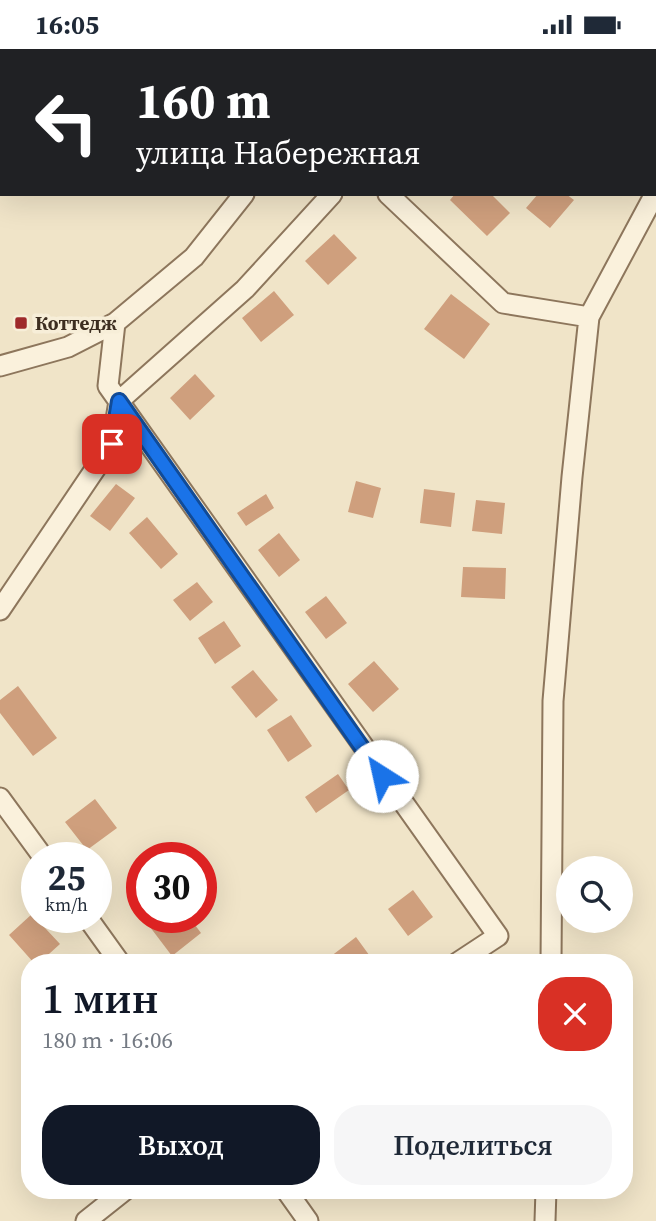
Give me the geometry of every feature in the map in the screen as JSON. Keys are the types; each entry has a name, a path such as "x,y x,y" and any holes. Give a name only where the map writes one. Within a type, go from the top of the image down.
{"street":[{"path":"0,366 68,347 115,323 194,257 242,196"},
{"path":"0,610 112,444 119,401 245,289 330,196"},
{"path":"390,196 503,303 589,317"},
{"path":"551,954 553,701 589,317 654,196"},
{"path":"115,323 108,386 498,936 471,954"},
{"path":"0,798 33,842"},
{"path":"98,933 114,954"},
{"path":"86,1221 114,1199"},
{"path":"292,1199 308,1221"},
{"path":"545,1221 546,1199"}],"building":[{"path":"453,196 493,196 510,213 487,236 450,200"},
{"path":"536,196 569,196 574,200 550,228 526,208"},
{"path":"334,234 357,258 328,285 305,261"},
{"path":"274,291 294,315 261,342 242,318"},
{"path":"451,294 490,324 464,359 424,329"},
{"path":"195,374 215,396 190,420 170,398"},
{"path":"356,481 381,488 373,518 348,512"},
{"path":"116,484 135,498 110,531 90,516"},
{"path":"424,489 455,493 451,527 420,523"},
{"path":"266,494 274,508 246,526 237,513"},
{"path":"476,500 505,503 502,534 472,531"},
{"path":"147,517 178,554 161,569 129,533"},
{"path":"279,533 300,560 279,577 258,550"},
{"path":"463,567 506,568 505,599 461,597"},
{"path":"197,582 213,602 190,621 173,600"},
{"path":"326,596 347,623 326,639 305,612"},
{"path":"224,621 241,646 215,664 198,638"},
{"path":"374,661 399,689 373,712 348,684"},
{"path":"253,670 278,700 256,718 231,687"},
{"path":"18,686 57,738 33,756 0,713 0,700"},
{"path":"291,715 312,746 288,762 267,730"},
{"path":"338,774 349,790 316,813 305,797"},
{"path":"95,799 117,828 98,842 81,842 65,822"},
{"path":"413,890 433,917 408,936 388,909"},
{"path":"21,924 21,933 50,933 60,944 49,954 26,954 9,935"},
{"path":"155,933 201,933 175,954 170,954"},
{"path":"356,937 368,954 334,954"}],"place":[{"name":"Коттедж","path":"21,323"}],"route":[{"path":"112,444 119,401 382,776"}]}
